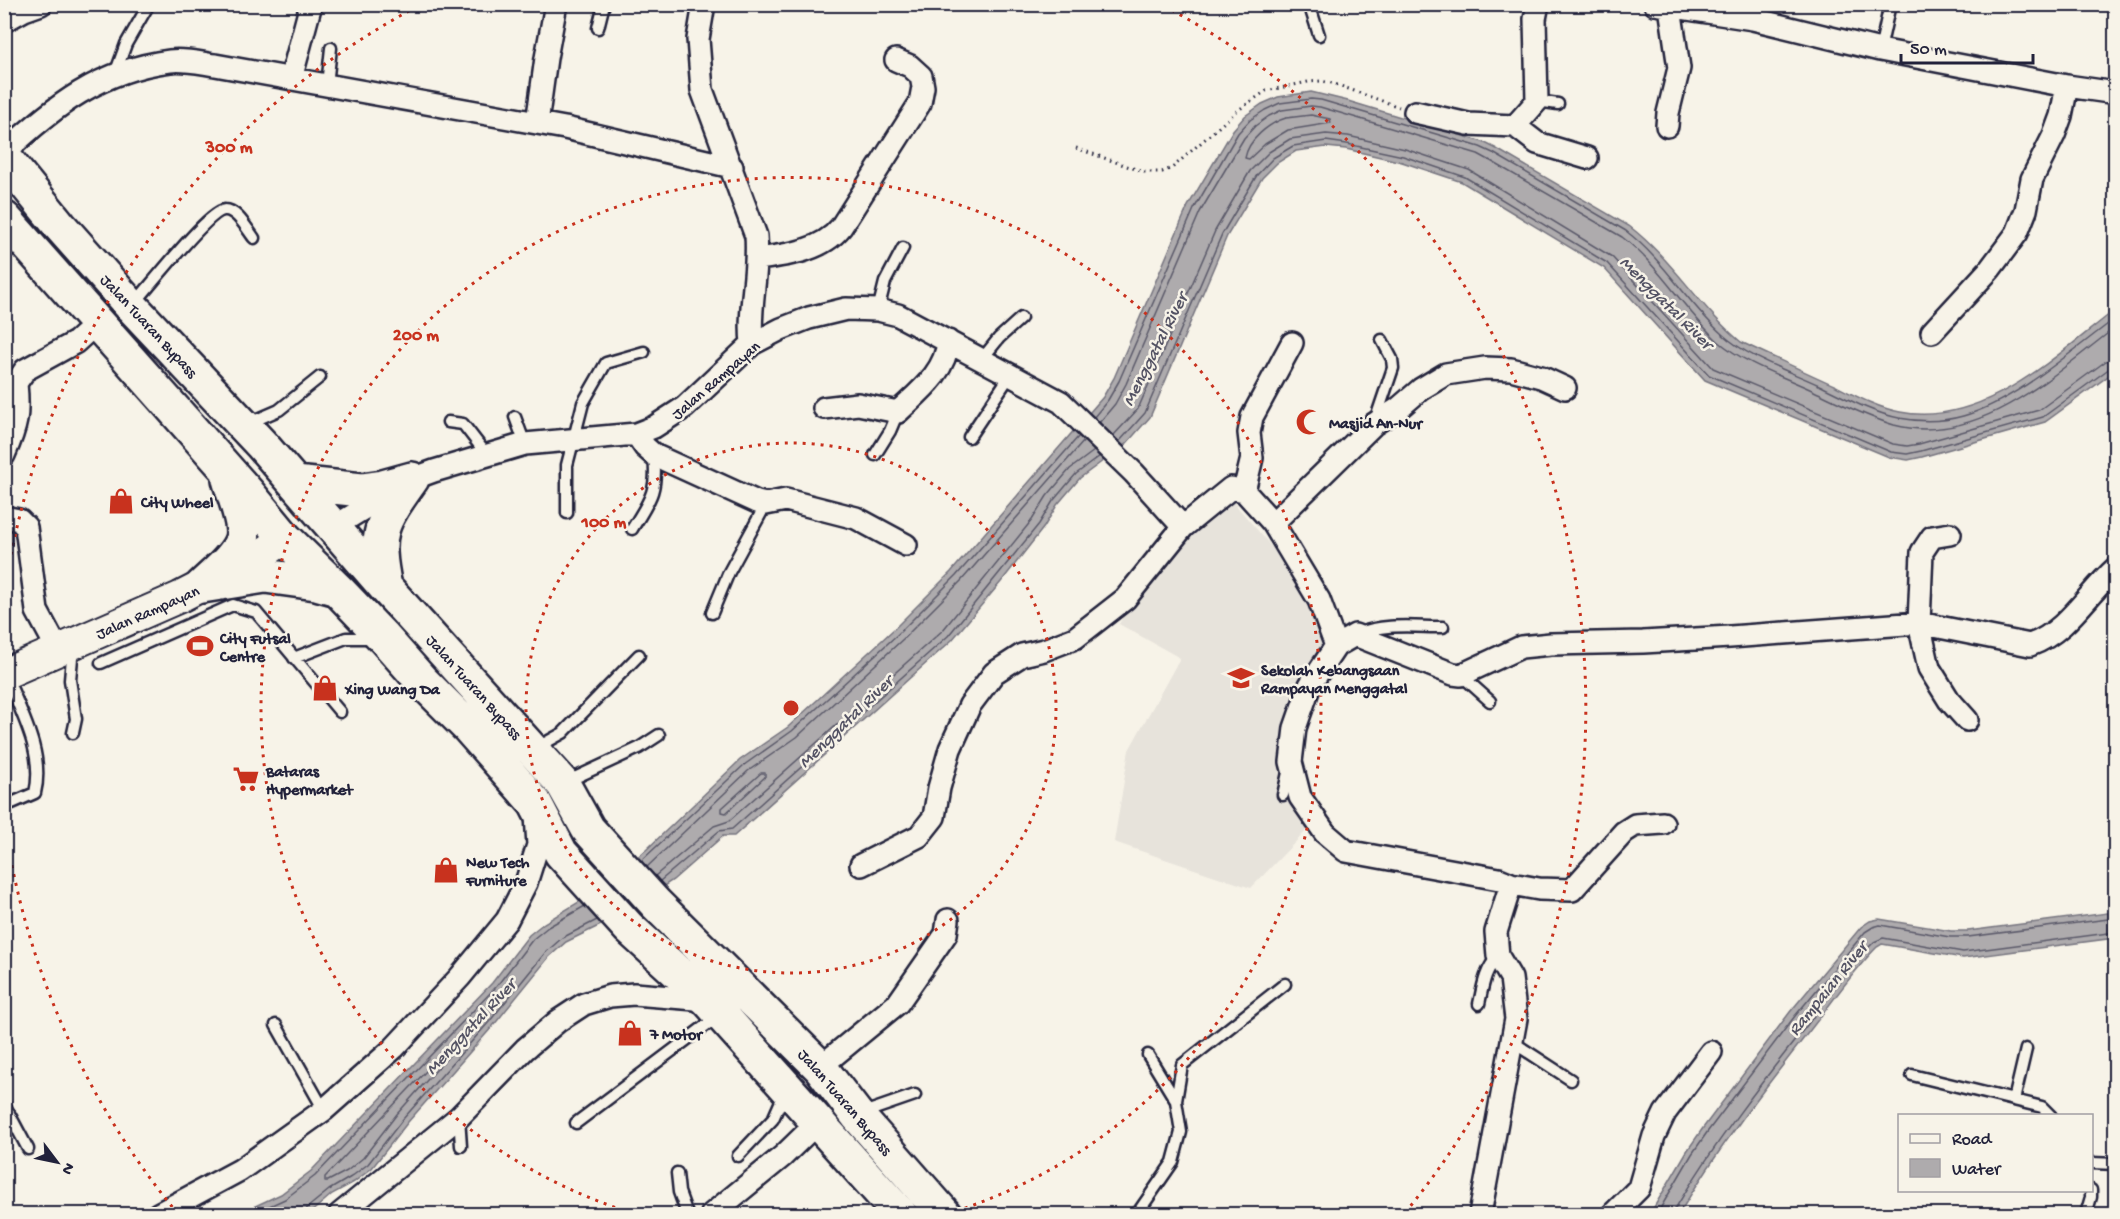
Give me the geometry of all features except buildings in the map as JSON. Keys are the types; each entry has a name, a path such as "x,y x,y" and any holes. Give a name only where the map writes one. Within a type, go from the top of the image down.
{"highway":[{"name":"Jalan Tuaran Bypass","path":"4,155 60,226 132,307 244,425 332,528 563,784 588,829 656,904 820,1067 857,1115 944,1215"},
{"path":"4,166 6,175 18,196 188,386 277,490 284,511 285,538"},
{"name":"Jalan Tuaran Bypass","path":"4,218 225,466 285,538 338,590 468,727 535,804 561,853 629,928 714,1007 900,1215"},
{"path":"190,604 238,548 242,539 241,518 225,466"},
{"path":"294,483 362,490 412,479"},
{"path":"385,587 379,557 379,536 385,519 412,479"},
{"path":"190,604 265,576 316,583 338,590"}],"street":[{"path":"4,21 24,10 42,4"},
{"path":"291,79 311,4"},
{"path":"537,123 556,4"},
{"path":"704,4 698,39 702,90 756,236 758,259 750,324 752,344"},
{"path":"1515,126 1537,100 1535,19 1538,4"},
{"path":"1667,126 1679,68 1662,6 1753,19 1880,50 2115,93"},
{"path":"758,259 795,252 825,242 842,227 920,103 923,87 921,76 910,66 896,60"},
{"path":"4,155 41,119 64,102 115,74 171,61 215,65 537,123 732,167"},
{"path":"1932,332 1990,269 2017,233 2026,210 2032,179 2061,116 2067,86"},
{"path":"1415,112 1468,124 1515,126 1538,143 1587,158"},
{"name":"Jalan Rampayan","path":"332,528 412,479 487,455 525,444 636,434 667,421 752,344 781,329 847,302 898,315 1061,402 1134,473 1183,527"},
{"path":"4,455 16,429 18,409 16,383 20,376 25,370 76,342 98,322"},
{"path":"824,408 858,404 898,412 933,376 947,353 948,340"},
{"path":"1244,491 1252,458 1249,433 1252,417 1292,343"},
{"path":"1273,523 1374,424 1421,389 1446,374 1485,368 1511,369 1541,377 1565,388"},
{"path":"636,434 654,455 757,502 766,504 786,500 856,518 906,544"},
{"path":"861,865 919,836 934,817 950,749 970,705 994,673 1022,655 1044,650 1075,638 1125,599 1183,527 1232,488 1244,491 1273,523 1319,600 1336,646"},
{"path":"4,517 19,520 26,527 37,611 92,646"},
{"path":"1950,534 1932,537 1922,552 1919,623 1929,668 1949,700 1967,720"},
{"name":"Jalan Rampayan","path":"5,673 92,646 190,604 285,538"},
{"path":"1663,823 1635,825 1624,832 1572,891 1511,884 1499,879 1342,849 1324,834 1300,797 1291,762 1295,728 1310,685 1336,646 1355,635 1453,674 1461,675 1521,648 1531,646 1708,638 1919,623 2030,645 2045,640 2061,627 2115,568"},
{"path":"158,1215 240,1170 324,1110 394,1048 460,977 507,920 526,883 538,845 535,804"},
{"path":"1480,1215 1510,1041 1516,1019 1511,978 1498,956 1496,932 1511,884"},
{"path":"820,1067 898,1003 946,934 948,920"},
{"path":"340,1215 459,1117 525,1049 558,1021 584,1004 610,996 634,994 714,1007"},
{"path":"1613,1215 1639,1188 1654,1136 1665,1113 1711,1052"},
{"path":"712,1215 783,1156 817,1123"}],"lane":[{"path":"115,74 126,44 149,4"},
{"path":"598,28 604,4"},
{"path":"1309,4 1319,35"},
{"path":"1880,50 1890,4"},
{"path":"327,85 332,48"},
{"path":"1537,100 1558,104"},
{"path":"132,307 195,233 219,211 225,209 234,212 254,238"},
{"path":"878,310 885,282 903,248"},
{"path":"982,359 999,338 1020,318"},
{"path":"1374,424 1393,368 1392,359 1382,340"},
{"path":"567,513 567,465 583,403 606,363 644,352"},
{"path":"969,437 1011,374"},
{"path":"244,425 279,410 320,377"},
{"path":"875,455 890,431 898,412"},
{"path":"515,417 525,444"},
{"path":"448,422 463,424 487,455"},
{"path":"632,529 656,484 654,455"},
{"path":"712,613 729,572 766,504"},
{"path":"190,604 234,605 256,612 340,712"},
{"path":"1355,635 1369,630 1401,626 1443,627"},
{"path":"294,658 346,638 384,638"},
{"path":"92,646 100,663"},
{"path":"73,733 76,719 70,680 92,646"},
{"path":"533,750 563,733 639,655"},
{"path":"5,673 35,748 38,783 35,793 12,804"},
{"path":"1461,675 1490,701"},
{"path":"563,784 639,748 659,735"},
{"path":"1283,795 1291,762"},
{"path":"1479,1004 1483,980 1498,956"},
{"path":"1137,1215 1173,1162 1181,1132 1176,1101 1182,1065 1285,984"},
{"path":"576,1123 714,1007"},
{"path":"276,1025 324,1110"},
{"path":"1510,1041 1571,1080"},
{"path":"2014,1100 2026,1049"},
{"path":"1148,1055 1176,1101"},
{"path":"1911,1075 2042,1107 2049,1114"},
{"path":"738,1156 773,1119 786,1089"},
{"path":"857,1115 915,1095"},
{"path":"4,1104 28,1149"},
{"path":"459,1117 461,1146"},
{"path":"2093,1163 2115,1164"},
{"path":"677,1173 679,1192 687,1215"},
{"path":"2086,1215 2091,1192"}],"path":[{"path":"1076,148 1144,172 1161,172 1172,168 1251,100 1266,91 1308,82 1332,83 1415,112"}],"shaded area":[{"name":"Sekolah Kebangsaan Rampayan Menggatal","path":"1228,496 1295,574 1311,606 1328,650 1301,698 1291,786 1307,830 1251,888 1114,842 1129,750 1180,658 1119,624 1139,588 1179,539"}],"water":[{"name":"Menggatal River","path":"1311,92 1483,142 1495,148 1629,226 1659,253 1712,314 1741,342 1884,408 1900,412 1930,414 1960,409 1988,399 2042,367 2115,310 2115,371 2045,422 1922,457 1908,460 1889,457 1705,380 1604,268 1462,182 1402,162 1346,149 1326,147 1296,151 1277,163 1262,178 1227,236 1150,417 1127,443 1080,478 1057,505 1044,527 1001,582 952,640 734,836 723,836 673,880 615,918 566,942 549,957 493,1026 408,1122 372,1168 354,1182 332,1194 309,1214 238,1214 281,1194 311,1171 492,983 529,935 544,923 589,896 646,850 740,760 788,727 894,629 951,572 1103,397 1114,378 1188,206 1233,130 1245,116 1262,104 1278,97"},
{"name":"Rampaian River","path":"2115,912 2115,938 1963,958 1882,944 1877,947 1851,976 1759,1096 1709,1166 1679,1214 1650,1214 1687,1151 1790,1012 1861,927 1870,921 1879,919 1951,931 1968,931"}],"place":[{"name":"Masjid An-Nur","path":"1309,422"},
{"name":"City Wheel","path":"121,501"},
{"name":"City Futsal Centre","path":"200,646"},
{"name":"Sekolah Kebangsaan Rampayan Menggatal","path":"1241,678"},
{"name":"Xing Wang Da","path":"325,688"},
{"name":"Bataras Hypermarket","path":"246,779"},
{"name":"New Tech Furniture","path":"446,870"},
{"name":"7 Motor","path":"630,1033"}]}
